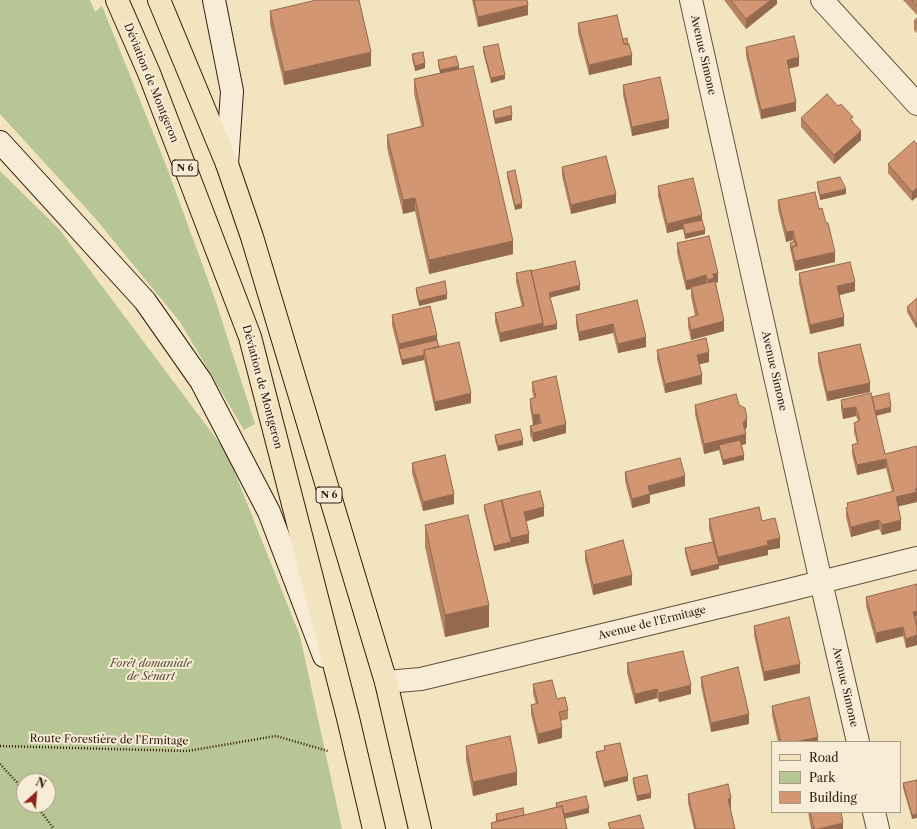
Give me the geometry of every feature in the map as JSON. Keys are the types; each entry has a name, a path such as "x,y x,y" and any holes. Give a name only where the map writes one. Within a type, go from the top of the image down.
{"main road":[{"name":"Déviation de Montgeron","path":"118,0 149,72 250,337 348,718"},
{"name":"N 6","path":"159,0 227,164 256,252 386,682 420,829"},
{"name":"N 6","path":"348,718 374,829"}],"street":[{"path":"214,0 232,91 227,164"},
{"name":"Avenue Simone","path":"691,0 858,741"},
{"path":"822,0 917,104"},
{"path":"0,142 145,301 201,381 269,512 348,718"},
{"name":"Avenue de l'Ermitage","path":"386,682 421,679 917,558"},
{"path":"874,813 878,829"}],"path":[{"name":"Route Forestière de l'Ermitage","path":"0,746 187,750 276,736 357,759"},
{"path":"0,764 16,781"},
{"path":"42,813 54,829"}],"green space":[{"path":"0,0 90,0 95,12 102,6 166,165 216,302 255,424 244,430 180,322 95,218 0,114"},
{"name":"Forêt domaniale de Sénart","path":"0,171 59,229 227,453 300,636 342,829 0,829"}],"building":[{"path":"316,0 359,0 371,52 284,72 270,11"},
{"path":"474,0 527,0 528,5 478,17"},
{"path":"731,0 771,0 746,19"},
{"path":"912,0 917,0 917,6"},
{"path":"617,15 624,44 629,44 632,55 589,65 578,23"},
{"path":"794,36 799,57 787,60 796,102 761,110 746,47"},
{"path":"627,38 628,44 624,44 623,39"},
{"path":"498,44 505,75 491,78 483,47"},
{"path":"423,52 425,63 415,66 412,54"},
{"path":"456,56 459,66 440,70 438,60"},
{"path":"473,66 513,241 429,260 415,198 403,200 387,135 424,126 414,79"},
{"path":"660,77 669,119 632,127 623,85"},
{"path":"827,94 838,106 841,104 853,117 850,119 861,131 834,155 801,118"},
{"path":"511,106 512,115 495,119 493,111"},
{"path":"914,141 917,144 917,188 912,192 888,164"},
{"path":"606,156 616,194 571,205 562,167"},
{"path":"515,170 522,203 515,206 507,172"},
{"path":"840,177 846,189 820,195 817,182"},
{"path":"693,178 702,215 667,224 658,186"},
{"path":"815,192 819,209 822,208 826,223 828,223 835,252 795,261 792,247 797,246 793,231 786,232 778,200"},
{"path":"702,220 705,230 685,234 683,224"},
{"path":"709,236 718,273 713,274 714,278 708,280 706,275 686,281 677,243"},
{"path":"795,241 796,246 792,247 792,251 790,243"},
{"path":"575,261 580,285 549,293 557,324 543,327 531,271"},
{"path":"850,262 855,282 837,286 844,317 810,325 799,273"},
{"path":"531,270 543,323 500,333 495,313 524,306 516,273"},
{"path":"445,281 447,294 419,301 416,288"},
{"path":"715,281 724,321 691,330 688,318 698,315 691,287"},
{"path":"917,298 917,322 916,323 907,307"},
{"path":"637,300 646,337 618,344 613,324 579,332 576,315"},
{"path":"430,306 437,335 399,344 392,315"},
{"path":"706,338 709,352 697,355 702,375 665,384 657,350"},
{"path":"437,340 439,347 424,350 424,355 402,360 399,349"},
{"path":"459,342 471,393 435,402 424,350"},
{"path":"860,344 870,383 827,392 818,353"},
{"path":"556,376 566,424 533,433 530,426 541,423 539,414 533,415 530,399 536,397 532,382"},
{"path":"871,393 885,454 917,446 917,488 915,489 917,492 896,497 901,520 882,525 879,520 851,527 846,508 848,507 847,503 894,491 886,459 857,465 852,445 858,443 854,423 860,420 856,407 843,409 841,400"},
{"path":"889,393 891,407 875,411 872,397"},
{"path":"736,394 739,405 745,408 747,418 743,423 746,434 704,444 695,405"},
{"path":"520,429 523,440 498,446 495,435"},
{"path":"740,440 744,455 723,460 719,445"},
{"path":"445,455 454,494 423,502 412,463"},
{"path":"680,458 685,476 648,486 650,494 632,499 625,472"},
{"path":"540,491 544,507 524,512 529,534 511,538 502,500"},
{"path":"501,500 511,542 494,546 484,505"},
{"path":"759,507 762,521 775,518 780,538 767,541 768,545 718,557 709,519"},
{"path":"468,515 489,605 445,615 425,525"},
{"path":"623,540 632,575 593,585 585,551"},
{"path":"713,542 719,564 691,571 685,548"},
{"path":"917,584 917,611 913,612 917,626 917,635 906,639 903,627 876,633 866,597"},
{"path":"917,615 917,626 914,616"},
{"path":"789,617 800,664 764,672 754,626"},
{"path":"683,651 691,685 659,693 657,689 635,694 627,663"},
{"path":"738,667 749,714 711,723 701,677"},
{"path":"552,680 557,699 565,697 568,710 559,712 562,728 538,734 531,705 538,703 533,684"},
{"path":"809,697 818,737 800,741 781,741 772,706"},
{"path":"510,736 517,772 473,782 466,746"},
{"path":"620,743 628,776 604,782 596,752 605,750 604,746"},
{"path":"647,775 651,793 637,796 633,778"},
{"path":"917,780 917,814 912,815 903,783"},
{"path":"728,784 731,798 728,799 735,829 696,829 688,794"},
{"path":"586,796 589,808 564,814 562,806 557,807 556,803"},
{"path":"562,806 567,829 492,829 491,823"},
{"path":"523,808 524,815 497,821 496,814"},
{"path":"810,813 841,813 843,823 814,829"},
{"path":"640,815 644,829 610,829 608,823"}]}
